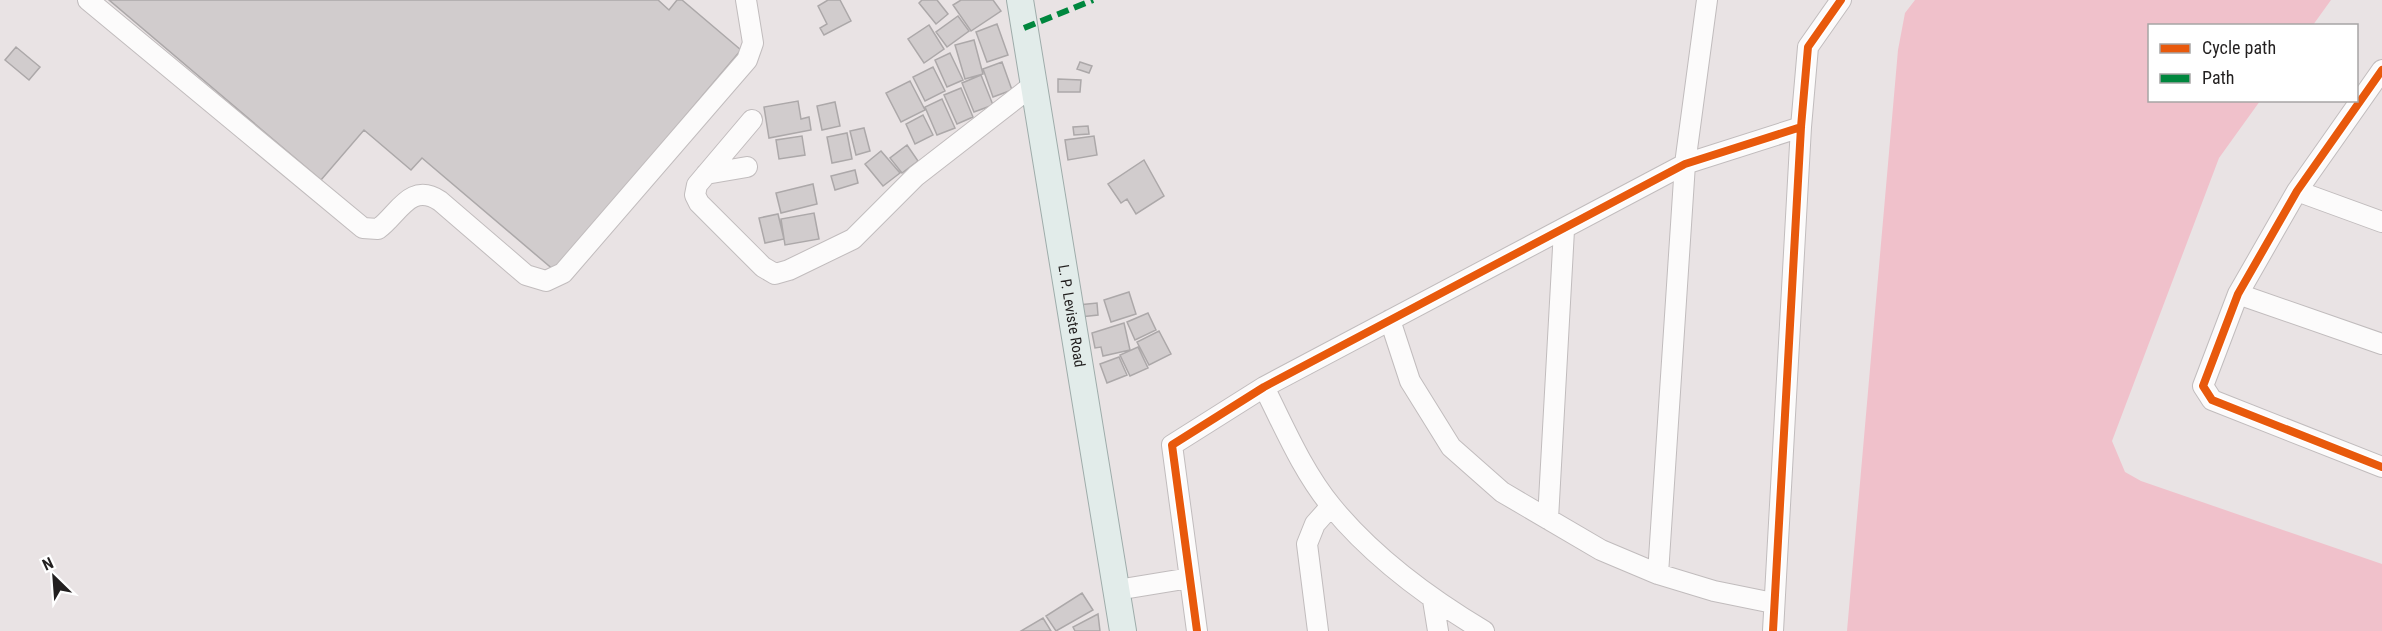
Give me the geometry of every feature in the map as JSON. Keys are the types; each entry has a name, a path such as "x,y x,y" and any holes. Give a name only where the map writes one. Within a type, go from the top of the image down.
{"main road":[{"name":"L. P. Leviste Road","path":"1020,0 1032,86 1123,631"}],"street":[{"path":"88,0 363,228 378,229 405,201 417,195 430,196 440,201 526,275 546,281 563,273 747,60 753,43 746,0"},
{"path":"1658,574 1685,164 1707,0"},
{"path":"1773,631 1801,127 1808,47 1841,0"},
{"path":"2382,70 2375,94 2297,191 2238,294 2203,381 2208,397 2382,467"},
{"path":"752,120 695,190 699,203 768,271 783,273 853,239 916,176 1032,86"},
{"path":"1197,631 1172,445 1264,387 1685,164 1801,127"},
{"path":"706,174 747,167"},
{"path":"2297,191 2382,222"},
{"path":"1548,519 1564,230"},
{"path":"2238,294 2382,344"},
{"path":"1390,320 1410,381 1452,447 1502,492 1601,550 1658,574 1714,591 1773,603"},
{"path":"1264,387 1296,450 1331,506 1379,558 1433,600 1484,631"},
{"path":"1318,631 1306,544 1315,524 1331,506"},
{"path":"1117,590 1190,578"},
{"path":"1433,600 1438,631"}],"shaded area":[{"path":"1915,0 2331,0 2314,24 2148,24 2148,102 2259,102 2219,158 2112,441 2125,472 2141,481 2382,564 2382,631 1847,631 1898,50 1905,13"}],"building":[{"path":"109,0 658,0 669,10 677,0 682,0 741,50 555,271 422,158 411,170 364,130 321,180"},
{"path":"828,0 840,0 851,21 824,35 820,28 827,24 818,6"},
{"path":"922,0 937,0 948,14 936,24 919,3"},
{"path":"961,0 993,0 1001,11 971,31 953,5"},
{"path":"958,16 969,31 947,47 936,32"},
{"path":"997,24 1008,55 987,62 976,32"},
{"path":"929,25 944,49 924,63 908,39"},
{"path":"974,40 983,74 965,79 955,45"},
{"path":"16,47 40,67 29,80 5,60"},
{"path":"950,53 963,80 947,87 935,60"},
{"path":"1002,62 1012,90 993,97 983,69"},
{"path":"1080,62 1092,66 1089,73 1077,69"},
{"path":"933,67 945,91 925,101 913,77"},
{"path":"981,75 993,105 974,112 962,83"},
{"path":"1058,79 1081,80 1080,92 1058,92"},
{"path":"910,81 925,110 901,122 886,93"},
{"path":"961,88 973,117 957,124 944,95"},
{"path":"942,99 955,128 937,135 925,107"},
{"path":"798,101 801,119 809,117 811,130 769,138 764,107"},
{"path":"835,102 840,126 822,130 817,106"},
{"path":"923,115 933,135 915,144 906,124"},
{"path":"1088,126 1089,134 1074,135 1073,127"},
{"path":"864,128 870,151 856,155 850,131"},
{"path":"847,133 852,159 832,163 827,137"},
{"path":"802,136 805,155 779,159 776,140"},
{"path":"1094,136 1097,155 1068,160 1065,140"},
{"path":"907,145 918,161 902,173 890,158"},
{"path":"881,151 900,173 883,186 865,164"},
{"path":"1144,160 1164,196 1136,214 1127,199 1121,203 1108,184"},
{"path":"855,170 858,183 835,190 831,176"},
{"path":"813,184 817,204 781,213 776,193"},
{"path":"814,213 819,239 785,245 781,219"},
{"path":"778,214 784,239 765,243 759,218"},
{"path":"1129,292 1136,314 1111,322 1104,300"},
{"path":"1097,303 1098,315 1080,317 1078,305"},
{"path":"1148,313 1156,330 1135,340 1127,322"},
{"path":"1124,323 1130,350 1103,356 1101,347 1095,348 1092,333"},
{"path":"1159,331 1171,354 1149,365 1137,342"},
{"path":"1138,347 1148,368 1130,376 1120,355"},
{"path":"1119,357 1127,375 1107,383 1100,364"},
{"path":"1082,593 1093,610 1056,631 1046,616"},
{"path":"1098,614 1100,631 1075,631 1073,627"},
{"path":"1043,618 1051,631 1021,631"}],"marked path":[{"path":"1024,28 1093,0"}],"cycle path":[{"path":"1773,631 1801,127 1808,47 1841,0"},
{"path":"2382,70 2297,191 2238,294 2203,386 2212,400 2382,467"},
{"path":"1197,631 1172,445 1264,387 1685,164 1801,127"}]}
